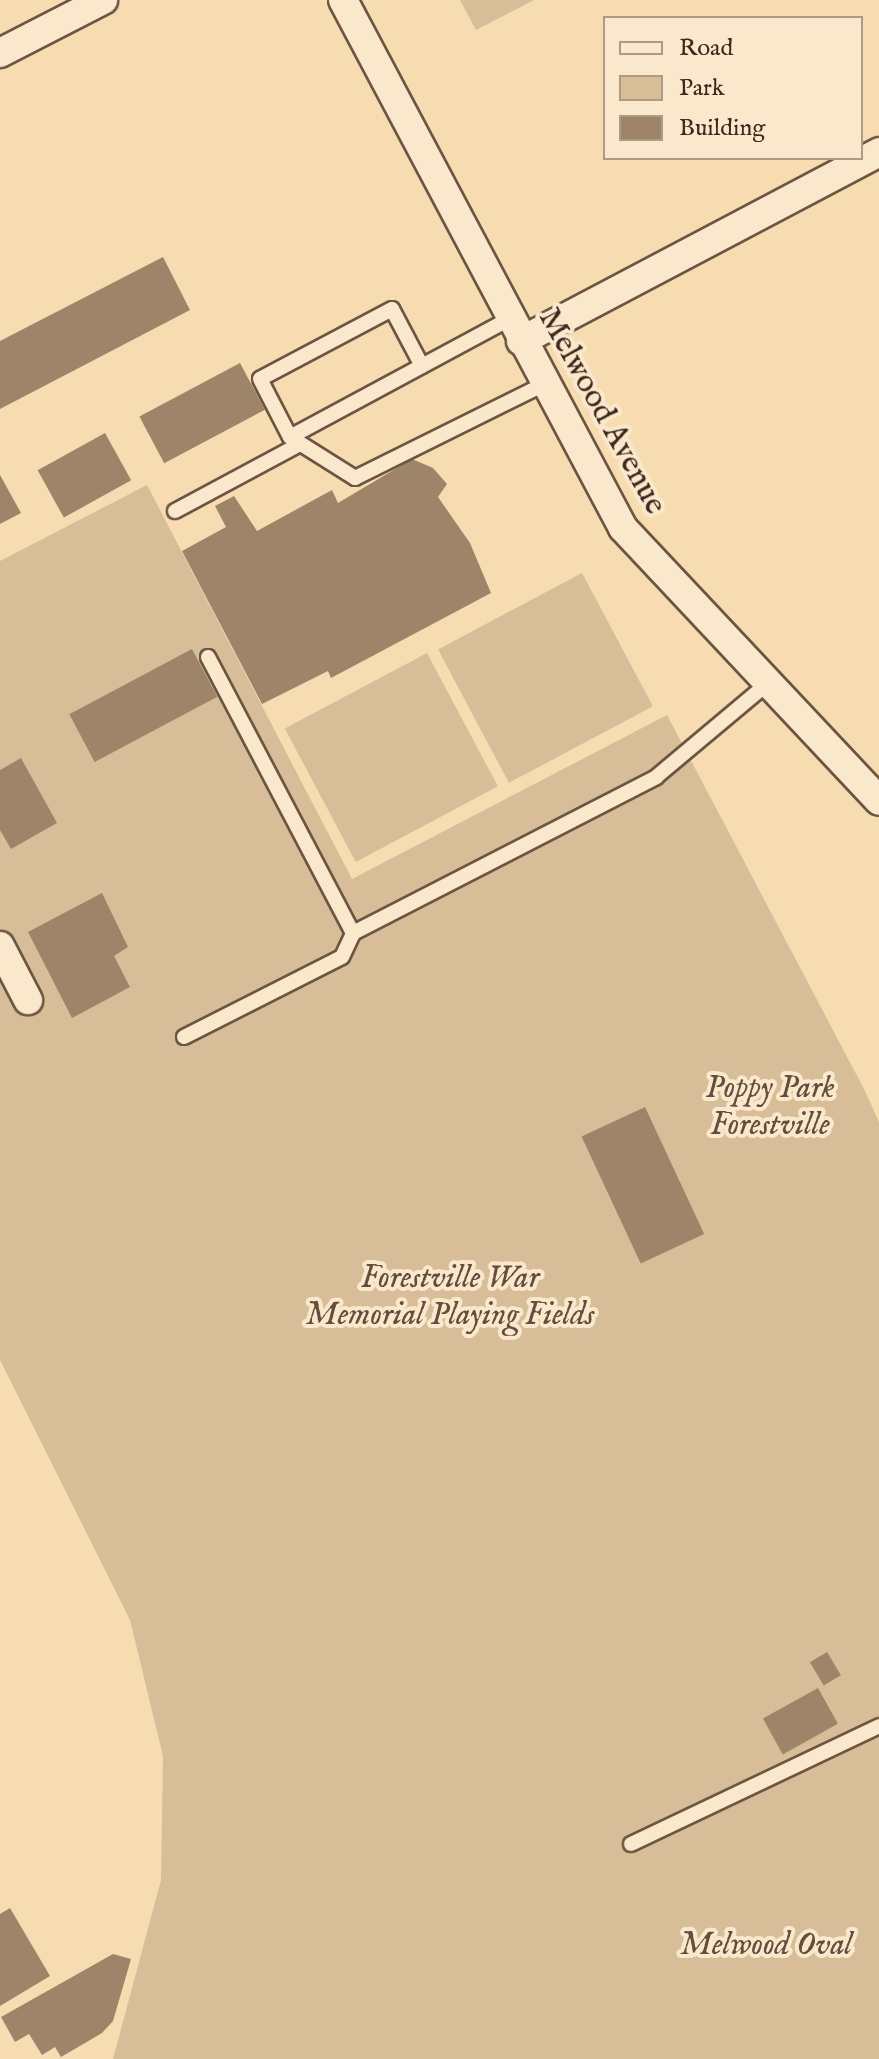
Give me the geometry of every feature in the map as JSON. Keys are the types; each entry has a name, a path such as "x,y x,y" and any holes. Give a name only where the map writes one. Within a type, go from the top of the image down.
{"street":[{"path":"0,53 103,0"},
{"name":"Melwood Avenue","path":"343,0 515,330 623,528 879,801"},
{"path":"515,330 863,160"},
{"path":"0,946 28,1000"}],"lane":[{"path":"422,366 392,309 260,379 295,441 355,478 544,384"},
{"path":"175,511 422,366 515,330"},
{"path":"208,657 353,933"},
{"path":"184,1037 342,957 353,933 656,777 767,684"},
{"path":"631,1844 879,1726"}],"green space":[{"path":"460,0 534,0 476,30"},
{"name":"Forestville War Memorial Playing Fields","path":"147,485 352,879 667,715 865,1091 879,1122 879,2059 113,2059 161,1880 163,1756 130,1620 0,1360 0,561"},
{"path":"582,573 653,706 509,783 438,650"},
{"path":"427,653 498,786 356,862 285,729"}],"building":[{"path":"163,257 190,310 0,409 0,341"},
{"path":"240,363 265,410 164,463 139,417"},
{"path":"105,433 131,480 64,518 38,470"},
{"path":"412,459 433,468 447,484 438,497 470,543 491,593 331,678 328,671 262,704 182,551 226,527 215,506 234,496 257,531 332,490 338,503"},
{"path":"0,475 21,513 0,524"},
{"path":"192,649 217,697 95,762 69,714"},
{"path":"21,758 57,823 11,849 0,830 0,770"},
{"path":"102,893 128,947 114,956 130,987 72,1018 28,932"},
{"path":"645,1107 704,1234 641,1263 582,1137"},
{"path":"827,1652 841,1675 824,1685 810,1662"},
{"path":"818,1688 838,1724 783,1754 763,1719"},
{"path":"10,1908 50,1976 0,2006 0,1914"},
{"path":"113,1954 131,1959 113,2021 102,2033 61,2057 55,2047 42,2055 29,2034 15,2042 1,2017"}],"park label":[{"name":"Poppy Park Forestville","path":"770,1108"},
{"name":"Melwood Oval","path":"766,1946"}]}
